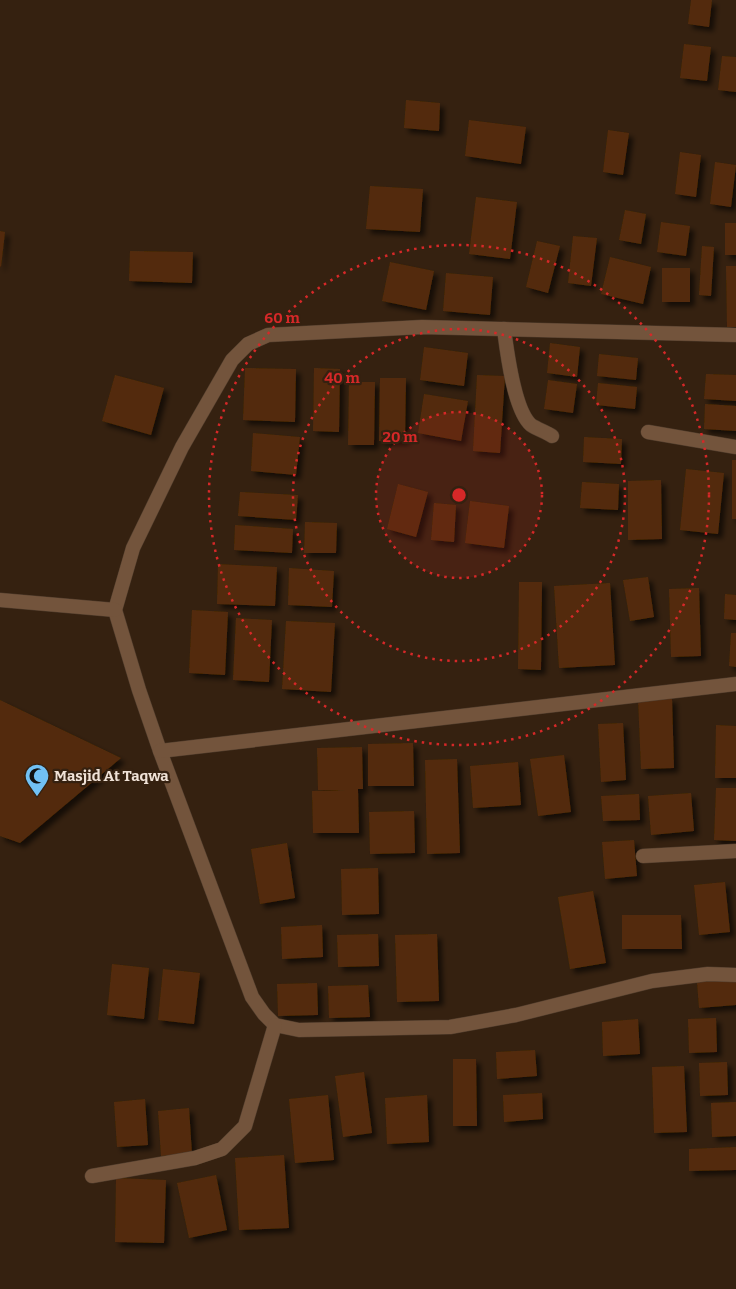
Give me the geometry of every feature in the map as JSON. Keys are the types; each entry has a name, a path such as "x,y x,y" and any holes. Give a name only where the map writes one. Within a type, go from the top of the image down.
{"street":[{"path":"736,335 422,327 268,335 248,344 232,360 182,447 133,548 115,610 160,751 252,997 264,1014 276,1025 299,1030 450,1027 516,1015 652,981 708,974 736,975"},
{"path":"504,329 506,350 520,407 531,424 552,436"},
{"path":"648,432 736,447"},
{"path":"0,600 115,610"},
{"path":"160,751 736,684"},
{"path":"644,856 736,851"},
{"path":"92,1176 195,1158 222,1149 245,1126 276,1025"}],"building":[{"path":"691,0 712,0 709,27 688,24"},
{"path":"684,44 711,47 707,81 680,78"},
{"path":"722,56 736,57 736,92 718,90"},
{"path":"406,100 440,103 439,131 404,128"},
{"path":"469,120 526,127 521,164 465,156"},
{"path":"608,130 629,133 623,175 603,172"},
{"path":"680,152 701,155 696,197 675,194"},
{"path":"715,162 736,165 731,207 710,204"},
{"path":"370,186 423,189 420,232 366,229"},
{"path":"476,197 517,202 510,259 469,254"},
{"path":"625,210 646,214 641,244 619,240"},
{"path":"661,222 690,226 686,256 657,252"},
{"path":"725,223 736,223 736,255 725,255"},
{"path":"0,231 5,232 1,267 0,266"},
{"path":"573,236 597,238 591,286 568,283"},
{"path":"537,241 560,246 548,293 526,287"},
{"path":"702,246 714,247 711,296 699,295"},
{"path":"130,251 193,252 192,283 129,281"},
{"path":"610,257 651,267 643,304 601,294"},
{"path":"390,262 434,271 426,310 382,301"},
{"path":"726,266 736,266 736,327 727,327"},
{"path":"662,268 690,268 690,302 662,302"},
{"path":"446,273 493,277 490,315 443,311"},
{"path":"550,343 580,347 577,377 547,373"},
{"path":"424,347 468,353 464,386 420,380"},
{"path":"599,354 638,358 636,380 597,376"},
{"path":"245,368 296,369 295,422 243,420"},
{"path":"314,368 340,369 339,432 313,431"},
{"path":"706,374 736,375 736,401 704,399"},
{"path":"115,375 164,388 151,435 102,421"},
{"path":"477,375 505,376 500,453 473,451"},
{"path":"380,378 406,378 405,441 379,441"},
{"path":"548,380 577,384 573,413 544,409"},
{"path":"349,382 375,382 374,445 348,445"},
{"path":"598,383 637,387 635,409 596,405"},
{"path":"424,394 468,401 461,441 418,433"},
{"path":"705,404 736,406 736,431 704,429"},
{"path":"253,433 300,437 296,475 251,471"},
{"path":"584,437 622,439 621,464 583,462"},
{"path":"732,460 736,460 736,519 732,519"},
{"path":"686,469 724,473 718,534 680,530"},
{"path":"661,480 662,539 628,540 628,481"},
{"path":"582,482 619,484 618,510 580,508"},
{"path":"398,484 428,492 416,537 387,529"},
{"path":"240,492 298,495 296,520 238,516"},
{"path":"470,501 509,506 504,548 465,543"},
{"path":"434,503 456,505 454,542 431,540"},
{"path":"305,522 337,523 336,553 304,553"},
{"path":"235,525 293,529 292,553 234,550"},
{"path":"218,564 277,567 275,606 217,604"},
{"path":"289,568 334,571 332,607 288,605"},
{"path":"648,577 654,617 630,621 623,580"},
{"path":"519,582 542,582 541,670 518,669"},
{"path":"610,583 615,665 559,668 554,586"},
{"path":"699,588 701,656 671,657 669,589"},
{"path":"725,594 736,595 736,620 724,619"},
{"path":"192,610 228,612 225,675 189,673"},
{"path":"236,618 272,620 269,682 233,680"},
{"path":"286,621 335,623 331,692 282,689"},
{"path":"731,633 736,633 736,667 729,666"},
{"path":"672,698 674,768 641,769 638,699"},
{"name":"Masjid At Taqwa","path":"0,700 121,758 20,843 0,836"},
{"path":"623,723 626,780 601,782 598,724"},
{"path":"716,725 736,726 736,778 715,778"},
{"path":"413,743 414,786 368,786 368,744"},
{"path":"362,747 363,789 358,789 359,833 313,833 312,791 345,790 318,790 317,748"},
{"path":"564,755 571,812 538,816 530,759"},
{"path":"457,759 460,853 427,854 425,760"},
{"path":"518,762 521,805 473,808 470,766"},
{"path":"716,788 736,788 736,841 714,840"},
{"path":"691,793 694,831 651,835 648,796"},
{"path":"639,794 640,820 603,821 601,796"},
{"path":"414,811 415,853 370,854 369,812"},
{"path":"634,840 637,876 605,879 602,842"},
{"path":"287,843 295,898 260,904 251,849"},
{"path":"378,868 379,914 342,915 341,869"},
{"path":"725,882 730,932 699,935 694,885"},
{"path":"593,891 606,963 570,969 558,897"},
{"path":"622,915 681,915 682,949 622,949"},
{"path":"322,925 323,957 282,959 281,927"},
{"path":"378,934 379,966 338,967 337,935"},
{"path":"437,934 439,1001 397,1002 395,935"},
{"path":"112,964 149,968 144,1019 107,1015"},
{"path":"163,969 200,973 194,1024 158,1020"},
{"path":"736,979 736,1005 699,1008 697,982"},
{"path":"317,983 318,1015 278,1016 277,984"},
{"path":"368,985 370,1017 329,1018 328,986"},
{"path":"716,1018 717,1052 689,1053 688,1019"},
{"path":"638,1019 640,1054 603,1056 602,1022"},
{"path":"535,1050 537,1076 497,1079 496,1052"},
{"path":"453,1059 476,1059 477,1126 453,1126"},
{"path":"727,1062 728,1095 700,1096 699,1063"},
{"path":"684,1066 687,1132 654,1133 652,1067"},
{"path":"364,1072 372,1133 343,1137 335,1076"},
{"path":"542,1093 543,1119 504,1122 503,1095"},
{"path":"328,1095 334,1160 295,1163 289,1099"},
{"path":"427,1095 429,1142 387,1144 385,1098"},
{"path":"145,1099 148,1145 117,1147 114,1102"},
{"path":"736,1102 736,1136 712,1137 711,1103"},
{"path":"189,1108 192,1154 161,1156 158,1111"},
{"path":"736,1147 736,1170 689,1171 689,1149"},
{"path":"284,1155 289,1228 239,1230 235,1158"},
{"path":"216,1175 227,1230 189,1238 177,1183"},
{"path":"116,1178 166,1180 164,1243 115,1242"}],"place":[{"name":"Masjid At Taqwa","path":"37,797"}]}
